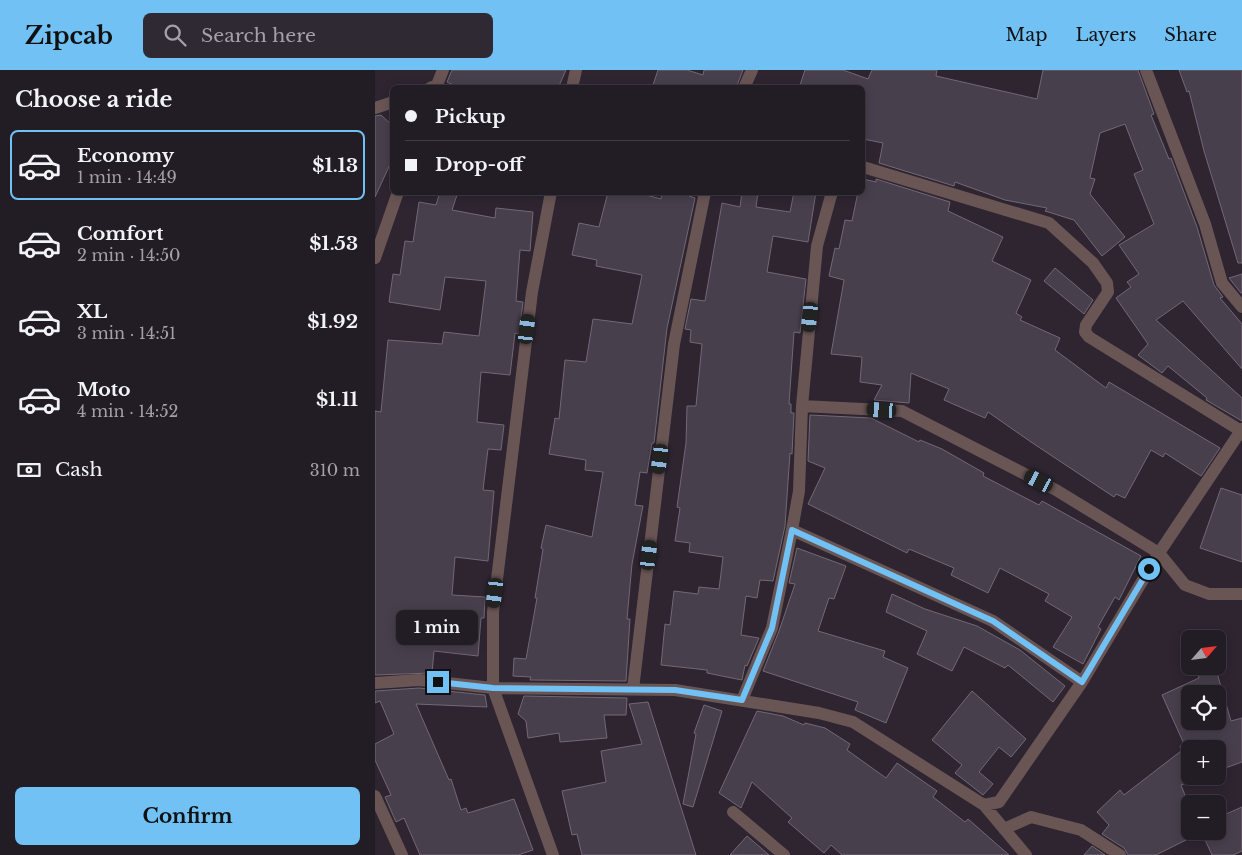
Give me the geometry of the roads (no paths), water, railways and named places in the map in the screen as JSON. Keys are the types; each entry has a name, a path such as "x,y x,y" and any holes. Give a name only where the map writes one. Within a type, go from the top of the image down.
{"street":[{"path":"435,85 443,70"},
{"path":"573,85 576,70"},
{"path":"745,85 752,70"},
{"path":"1146,70 1205,224 1222,284 1242,307"},
{"path":"375,108 390,103"},
{"path":"865,168 1049,223 1093,263 1107,283 1108,292 1086,325 1085,332 1089,337 1241,430 1159,553 1082,682 999,802 984,805"},
{"path":"375,258 397,195"},
{"path":"550,195 532,292 493,612 493,688 553,855"},
{"path":"633,689 674,344 704,195"},
{"path":"742,700 772,628 799,491 802,406 817,246 831,195"},
{"path":"802,406 902,410 1056,490 1159,553 1185,584 1209,594 1242,594"},
{"path":"792,530 993,621 1082,682"},
{"path":"375,683 419,680 493,688 675,690 819,713 853,722 984,805 1026,855"},
{"path":"375,796 402,855"},
{"path":"733,812 784,855"},
{"path":"1005,830 1031,817 1081,830 1121,855"}]}
